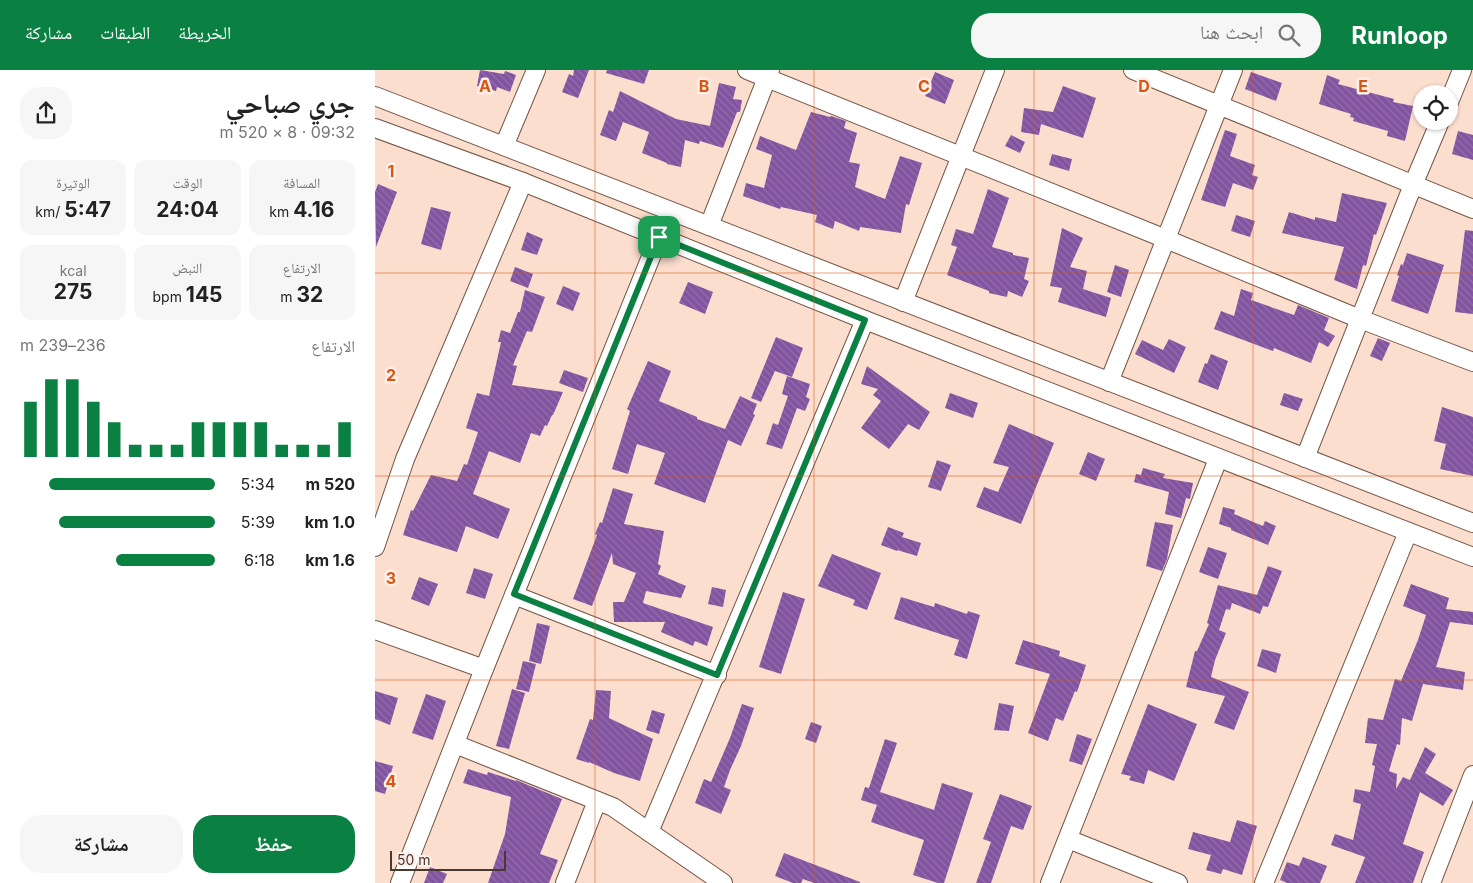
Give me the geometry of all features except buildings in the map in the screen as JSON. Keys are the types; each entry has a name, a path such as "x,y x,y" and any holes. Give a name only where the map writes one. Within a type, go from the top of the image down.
{"street":[{"path":"504,146 536,70"},
{"path":"747,70 769,74 960,156 1360,319 1473,362"},
{"path":"903,302 995,70"},
{"path":"1133,70 1473,209"},
{"path":"1109,382 1233,70"},
{"path":"1456,85 1462,70"},
{"path":"709,226 769,74"},
{"path":"375,96 1473,523"},
{"path":"375,128 523,182 865,320 1473,557"},
{"path":"1305,458 1436,130"},
{"path":"375,547 405,458 523,182"},
{"path":"400,883 484,668 659,237"},
{"path":"649,832 717,675 865,320"},
{"path":"1050,883 1218,459"},
{"path":"1264,883 1408,532"},
{"path":"514,594 717,675"},
{"path":"375,630 484,668"},
{"path":"455,744 613,807 723,883"},
{"path":"1431,883 1473,775"},
{"path":"565,883 597,801"},
{"path":"1068,839 1178,883"}],"route":[{"path":"659,237 865,320 717,675 514,594 659,237"}]}
